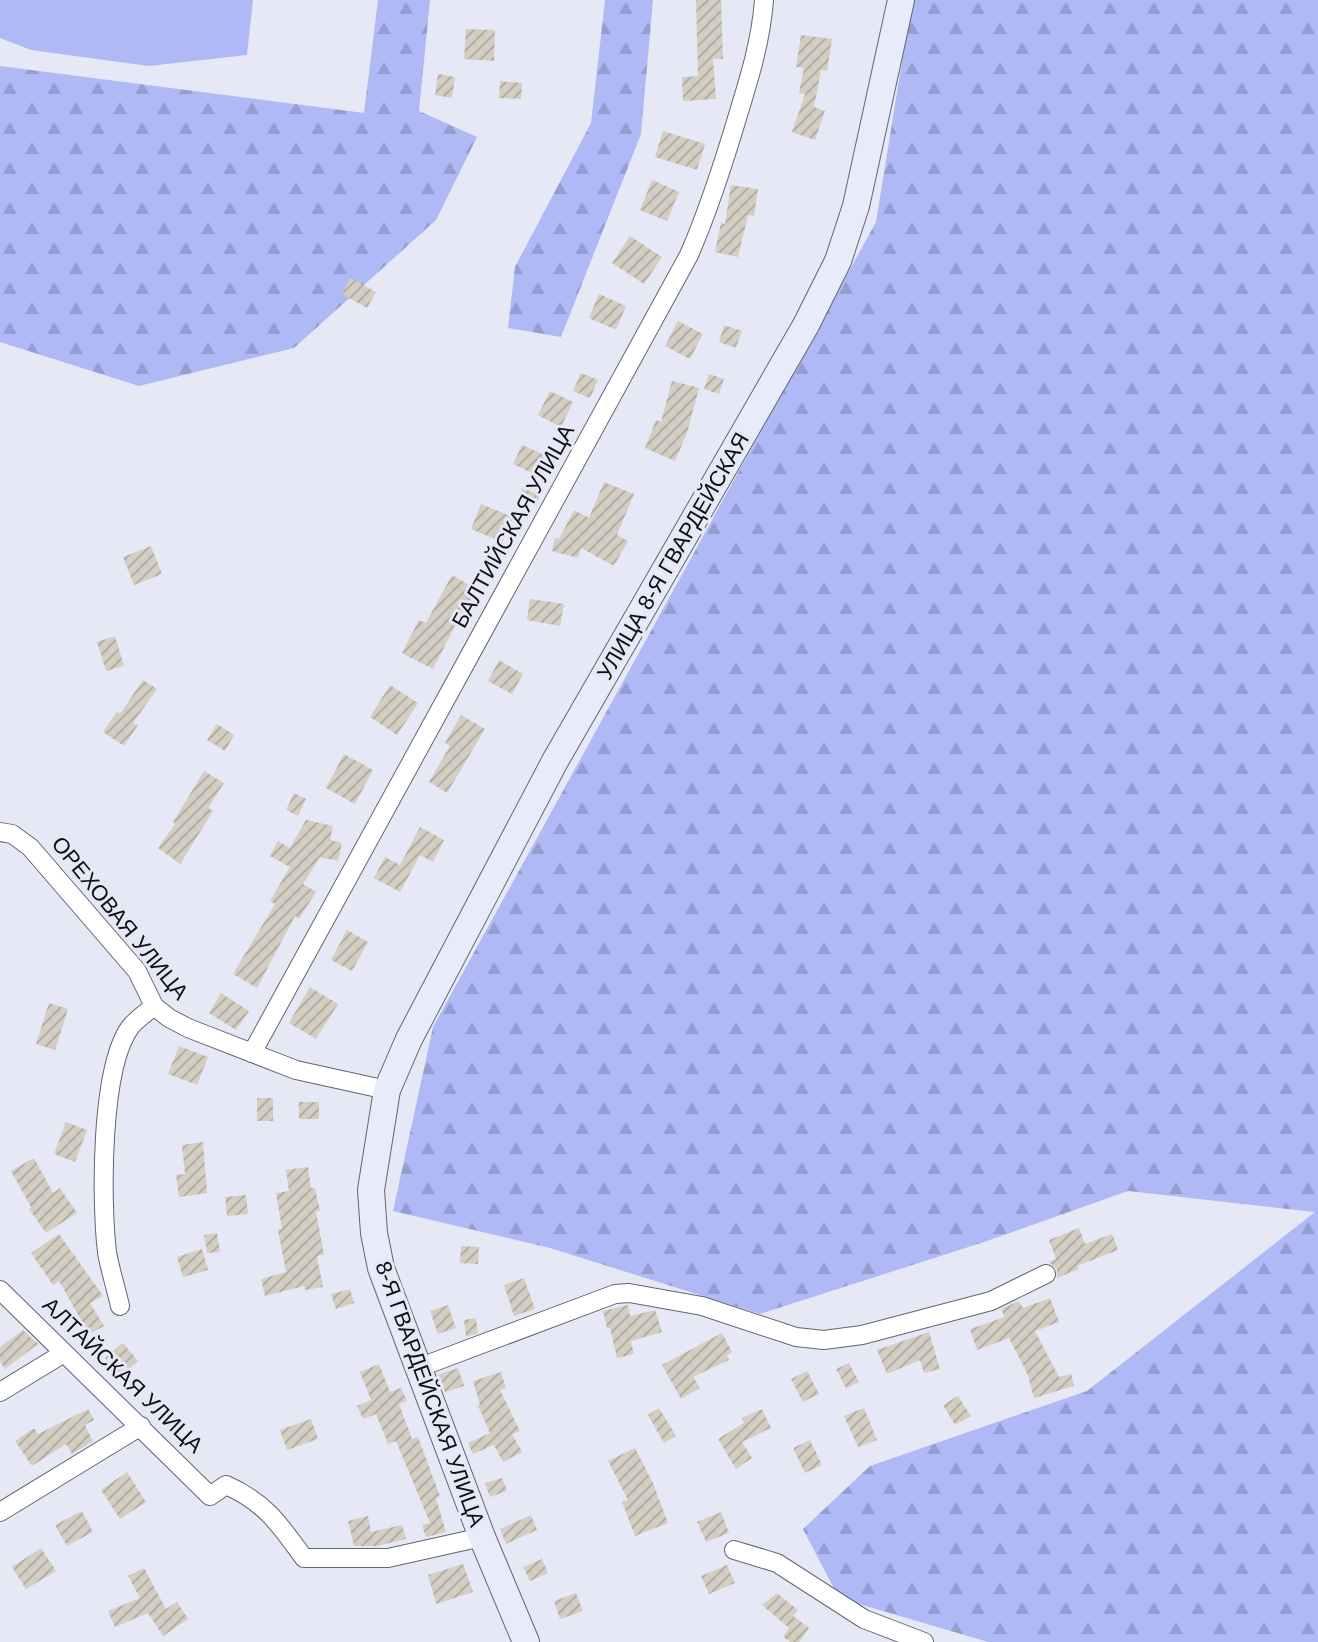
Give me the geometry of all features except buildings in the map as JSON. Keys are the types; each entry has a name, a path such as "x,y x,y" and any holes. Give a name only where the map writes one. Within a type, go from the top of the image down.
{"street":[{"name":"БАЛТИЙСКАЯ УЛИЦА","path":"252,1053 689,255 720,177 754,62 762,28 764,0"},
{"name":"УЛИЦА 8-Я ГВАРДЕЙСКАЯ","path":"387,1090 409,1039 555,761 806,325 838,261 856,206 901,0"},
{"name":"ОРЕХОВАЯ УЛИЦА","path":"0,832 12,834 30,847 137,971 154,1006 169,1018 319,1077 387,1090"},
{"path":"120,1306 108,1256 103,1216 103,1159 112,1084 122,1045 131,1026 154,1006"},
{"name":"8-Я ГВАРДЕЙСКАЯ УЛИЦА","path":"387,1090 371,1190 374,1233 381,1268 482,1537 526,1642"},
{"path":"418,1368 615,1294 629,1293 702,1306 796,1337 824,1340 862,1335 991,1301 1046,1274"},
{"name":"АЛТАЙСКАЯ УЛИЦА","path":"0,1290 210,1496 226,1485 259,1503 273,1516 304,1558 388,1558 482,1537"},
{"path":"0,1392 64,1353"},
{"path":"0,1512 141,1426"},
{"path":"734,1550 777,1563 864,1619 924,1642"}],"green space":[{"path":"0,0 253,0 247,55 149,66 31,50 0,38"},
{"path":"378,0 430,0 419,111 477,137 436,220 294,348 139,386 0,342 0,66 364,113"},
{"path":"605,0 653,0 641,134 561,337 508,328 515,267 591,123"},
{"path":"912,0 1318,0 1318,1642 988,1642 839,1598 803,1529 870,1466 1087,1391 1315,1212 1128,1191 984,1242 760,1314 550,1248 393,1211 433,1027 876,222"}]}
